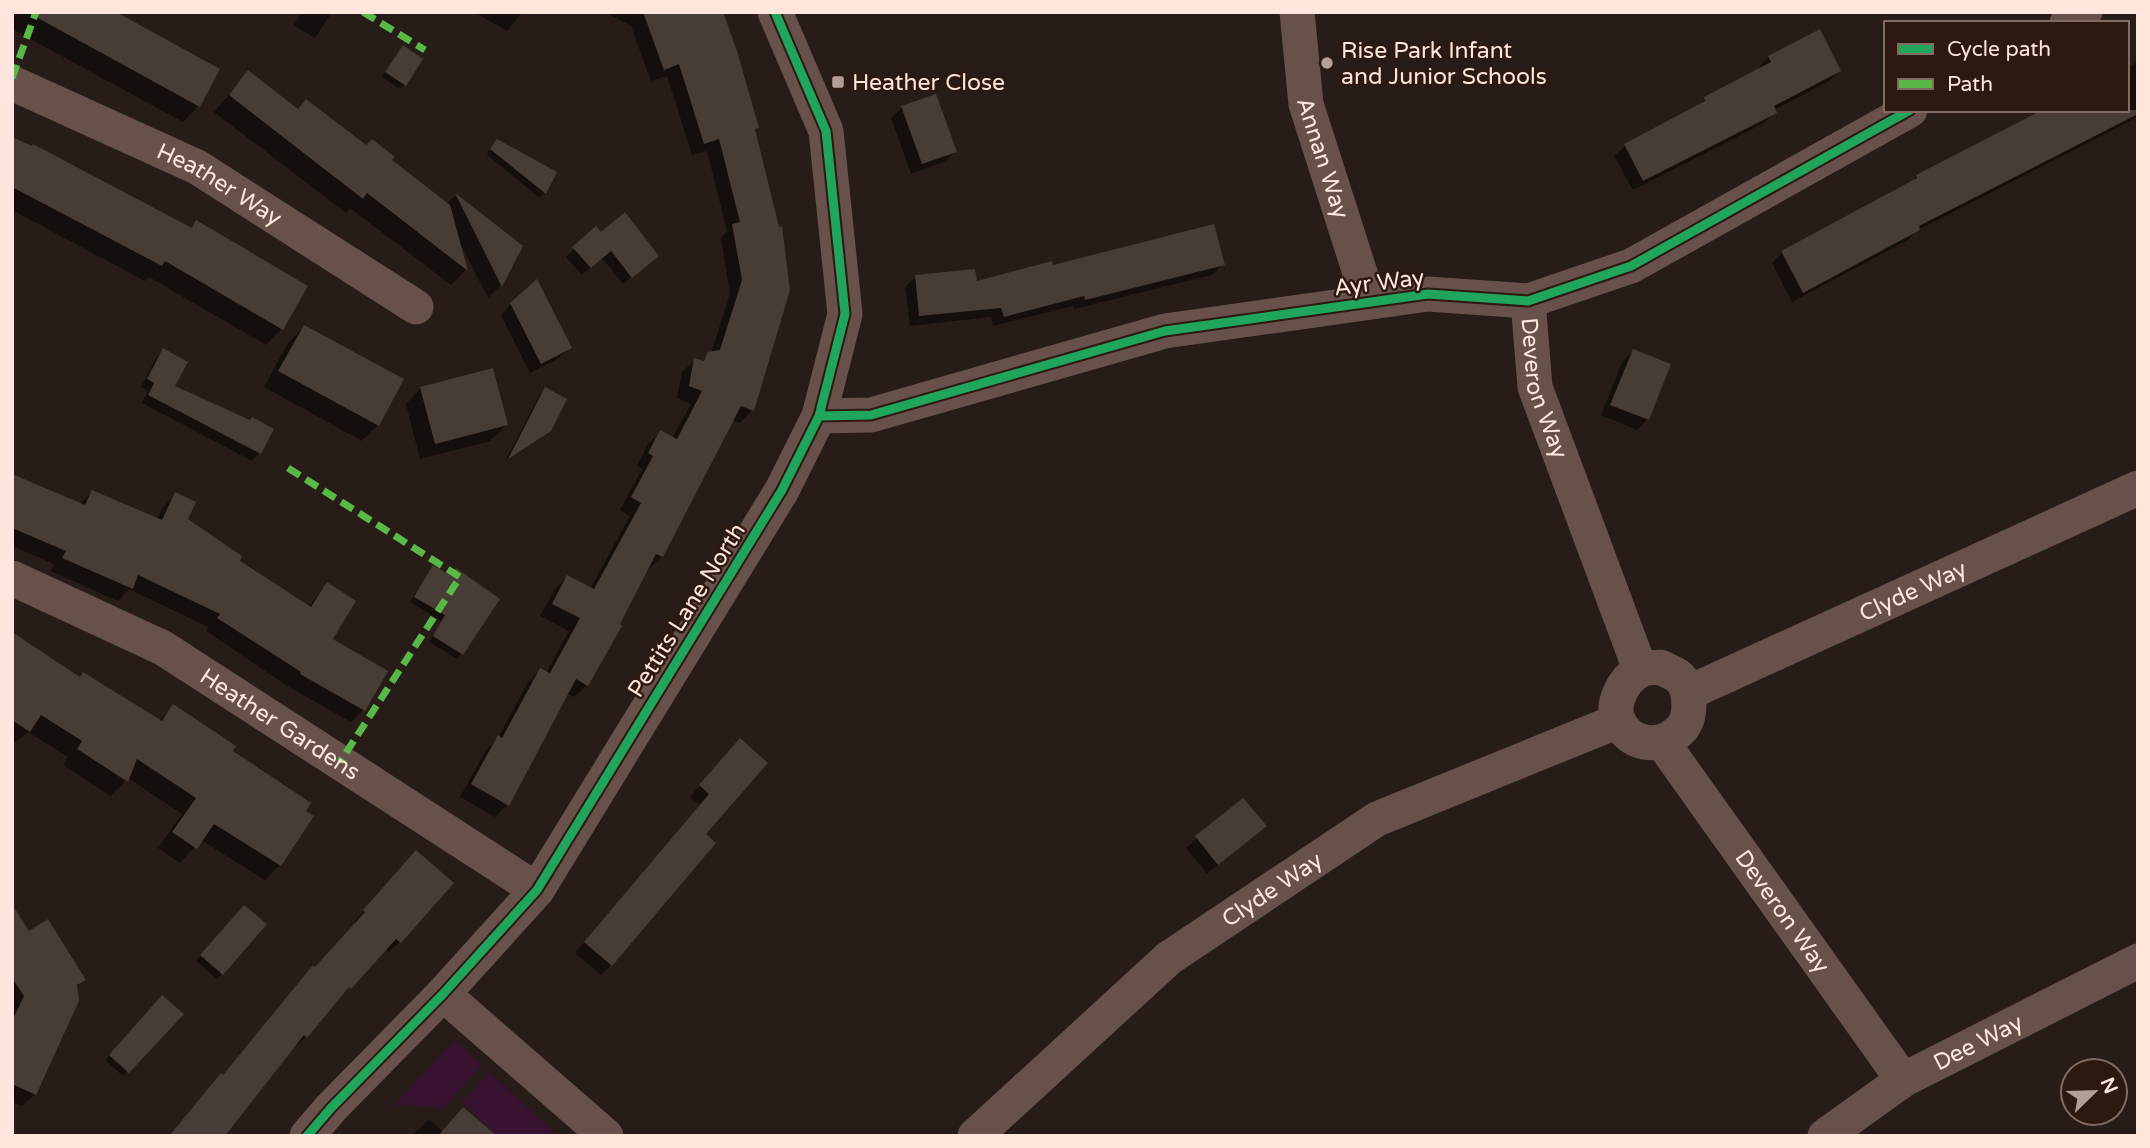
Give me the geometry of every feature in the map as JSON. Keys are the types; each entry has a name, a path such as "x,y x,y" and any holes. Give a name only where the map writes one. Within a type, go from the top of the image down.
{"street":[{"name":"Pettits Lane North","path":"307,1136 443,994 537,890 782,490 819,416 845,314 826,131 775,12"},
{"name":"Annan Way","path":"1297,12 1306,103 1369,301"},
{"path":"2069,21 2085,12"},
{"name":"Heather Way","path":"12,83 198,167 416,307"},
{"name":"Ayr Way","path":"819,416 871,415 1165,331 1428,294 1528,301 1631,266 1906,112"},
{"name":"Deveron Way","path":"1528,301 1535,387 1640,669"},
{"name":"Clyde Way","path":"1689,693 2138,488"},
{"name":"Heather Gardens","path":"12,578 163,648 537,890"},
{"path":"1660,667 1680,678 1689,693 1683,727 1662,742 1648,743 1633,738 1618,721 1617,701 1625,683 1640,669 1660,667"},
{"name":"Clyde Way","path":"975,1136 1169,958 1377,819 1618,721"},
{"name":"Deveron Way","path":"1662,742 1903,1080"},
{"name":"Dee Way","path":"1825,1136 1903,1080 2138,961"},
{"path":"443,994 606,1136"}],"shaded area":[{"path":"454,1040 482,1065 441,1110 437,1107 394,1105"},
{"path":"489,1072 558,1136 497,1136 462,1102"}],"building":[{"path":"27,12 116,12 220,69 200,107"},
{"path":"643,12 723,12 759,128 755,129 779,227 782,226 790,290 754,411 741,406 663,557 656,554 620,624 622,626 588,686 576,679 509,806 471,784 498,735 502,738 540,668 550,673 580,618 552,604 567,575 594,589 641,503 631,497 653,456 648,453 660,430 677,439 702,391 689,386 694,358 704,361 708,352 720,350 742,280 732,224 740,222 719,139 704,144 679,64 664,70"},
{"path":"1820,29 1841,71 1774,106 1777,113 1643,181 1624,144 1705,101 1704,97 1771,62 1768,56"},
{"path":"403,45 423,59 406,86 385,72"},
{"path":"248,70 298,109 306,99 366,145 372,139 395,157 392,160 450,205 468,271 367,193 363,199 229,95"},
{"path":"936,94 957,152 922,164 901,106"},
{"path":"2138,110 2138,114 1919,226 1920,230 1803,293 1781,251 1917,178 1916,175 2038,112"},
{"path":"12,137 32,146 33,144 192,228 196,220 308,286 283,330 165,261 162,266 12,187"},
{"path":"497,139 557,172 546,194 490,149"},
{"path":"455,193 523,246 502,287"},
{"path":"625,212 659,256 632,278 611,251 591,268 572,247 596,226 601,232"},
{"path":"1214,224 1225,265 1085,300 1084,296 1004,317 1001,308 919,316 915,275 975,269 977,281 1052,261 1053,265"},
{"path":"537,279 572,348 541,364 510,303"},
{"path":"304,325 404,379 379,426 278,371"},
{"path":"163,348 188,362 175,386 250,420 252,417 274,429 261,454 148,395 154,383 147,379"},
{"path":"1633,349 1671,364 1649,420 1610,405"},
{"path":"493,368 508,425 435,444 420,387"},
{"path":"545,387 567,399 551,431 508,459"},
{"path":"12,474 85,505 92,490 162,520 175,492 196,502 188,519 242,556 240,561 311,607 327,582 356,601 333,639 388,671 365,711 300,674 301,672 217,618 220,614 138,575 133,589 62,558 66,551 12,528"},
{"path":"433,565 451,576 456,568 500,599 463,655 433,636 445,615 414,597"},
{"path":"12,632 80,677 83,672 162,721 173,704 236,746 233,751 311,803 306,811 314,816 281,866 214,824 197,849 172,832 196,798 137,759 128,782 77,749 82,741 41,715 30,732 12,720"},
{"path":"740,738 768,763 706,834 716,843 612,966 584,942 709,794 699,785"},
{"path":"1243,798 1267,826 1218,865 1195,836"},
{"path":"416,850 454,883 401,943 396,939 351,989 349,987 307,1038 304,1035 225,1136 169,1136 313,965 315,967 365,912 363,910"},
{"path":"12,904 29,931 48,919 86,980 77,985 79,1001 36,1095 12,1084 12,1021 24,996 12,978"},
{"path":"244,905 267,924 223,975 200,955"},
{"path":"162,995 184,1014 129,1073 109,1055"},
{"path":"463,1107 497,1136 438,1136"}],"marked path":[{"path":"12,78 36,12"},
{"path":"363,12 425,50"},
{"path":"288,468 460,577 340,762"}],"cycle path":[{"path":"307,1136 443,994 537,890 782,490 819,416 845,314 826,131 775,12"},
{"path":"819,416 871,415 1165,331 1428,294 1528,301 1631,266 1906,112"}],"place":[{"name":"Rise Park Infant and Junior Schools","path":"1327,63"},
{"name":"Heather Close","path":"838,82"}]}
